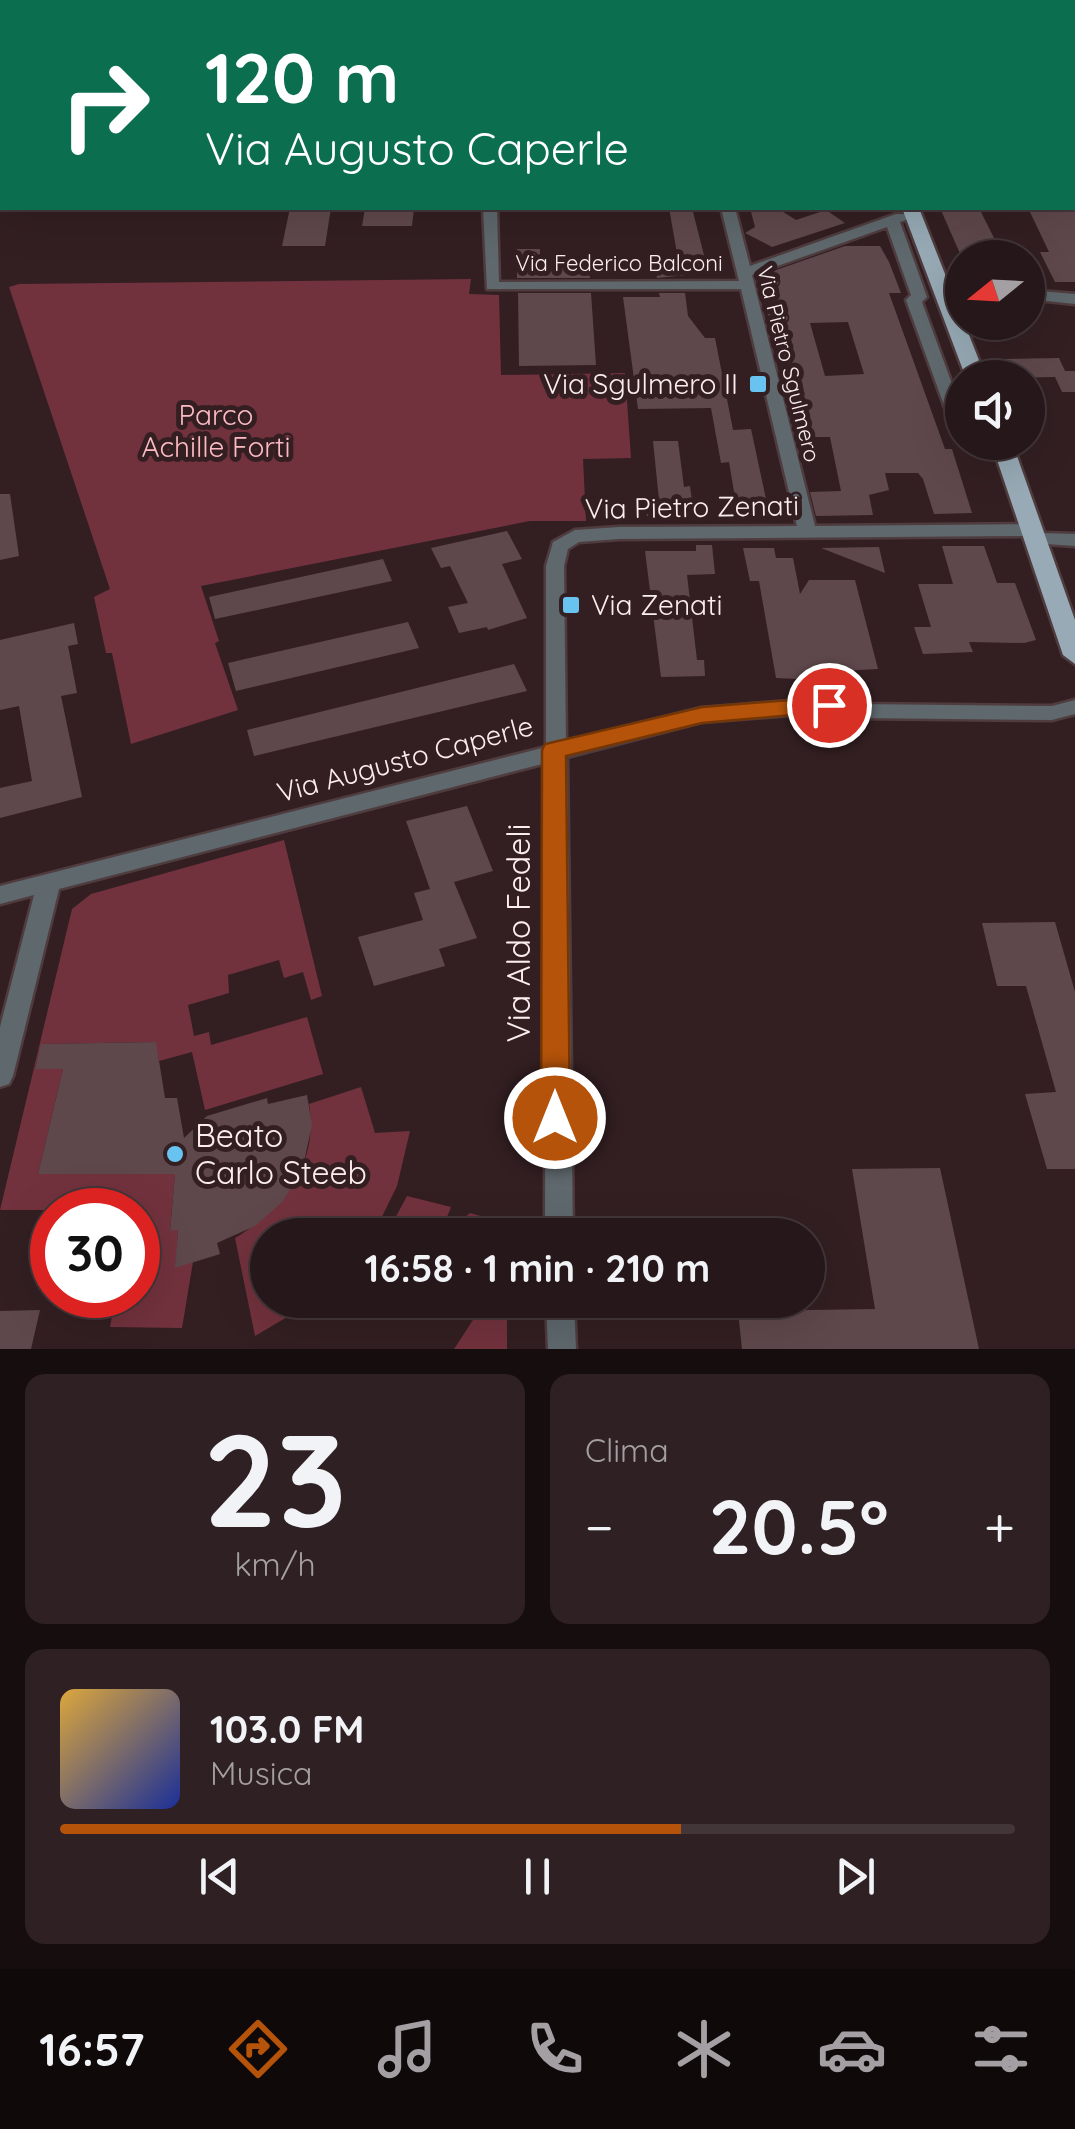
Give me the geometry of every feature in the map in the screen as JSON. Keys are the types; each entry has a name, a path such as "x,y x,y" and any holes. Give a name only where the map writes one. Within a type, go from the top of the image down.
{"main road":[{"path":"911,212 969,360"},
{"path":"1008,460 1075,655"}],"street":[{"name":"Via Federico Balconi","path":"490,210 492,286 744,279 911,212"},
{"name":"Via Pietro Sgulmero","path":"728,210 808,532"},
{"path":"892,220 945,385"},
{"path":"940,288 945,288"},
{"path":"1045,296 1075,299"},
{"path":"937,363 945,365"},
{"name":"Via Pietro Zenati","path":"554,750 555,566 559,546 575,536 808,532 1036,534 1075,540"},
{"name":"Via Augusto Caperle","path":"0,894 702,715 829,705 853,697 1075,704"},
{"name":"Via Augusto Caperle","path":"829,705 858,711 1052,714 1075,704"},
{"name":"Via Aldo Fedeli","path":"554,750 558,1218"},
{"path":"0,1076 49,882"},
{"path":"561,1318 562,1349"}],"green space":[{"name":"Parco Achille Forti","path":"471,279 469,294 499,295 501,375 625,373 631,458 583,459 586,521 530,521 201,586 238,710 131,744 112,653 106,653 94,597 110,589 9,287"},
{"path":"284,840 322,996 311,1000 303,972 284,978 279,960 228,975 229,993 188,1005 194,1036 209,1032 211,1045 307,1017 323,1074 205,1110 192,1052 159,1061 155,1042 42,1044 35,1068 63,1069 38,1174 175,1174 170,1230 178,1230 176,1267 193,1262 182,1328 110,1327 112,1318 160,1318 160,1188 30,1188 30,1210 0,1210 72,909 91,894"},
{"path":"361,1087 375,1133 410,1131 397,1186 381,1218 263,1218 283,1198 303,1164 309,1146 309,1104"},
{"path":"407,1196 451,1207 447,1218 395,1218"},
{"path":"250,1228 250,1312 235,1238"},
{"path":"251,1318 286,1318 255,1336"},
{"path":"474,1318 507,1318 507,1349 454,1349"}],"building":[{"path":"290,210 331,210 325,246 282,246"},
{"path":"365,210 414,210 412,226 362,226"},
{"path":"669,210 693,210 707,267 703,267 705,273 657,278 654,259 678,259"},
{"path":"751,210 780,210 796,220 826,210 845,223 772,247 745,233 755,227"},
{"path":"941,210 980,210 995,240 954,240"},
{"path":"1030,212 1075,212 1075,282 1055,282 1045,262 1045,252 1049,252"},
{"path":"845,246 880,246 901,293 889,293 945,449 945,460 955,460 972,513 934,514 918,473 885,473 889,490 869,495 873,515 816,516 810,492 841,491 830,437 800,437 776,327 772,327 756,277","holes":["848,322 864,374 825,376 810,323"]},
{"path":"517,249 540,249 540,259 588,260 590,278 517,278"},
{"path":"518,293 591,293 596,365 519,366"},
{"path":"659,293 685,293 688,316 705,338 715,338 733,430 751,429 773,515 738,515 729,462 721,463 711,408 638,409 623,297 660,297"},
{"path":"1059,358 1065,371 1075,371 1075,392 1062,392 1055,377 1045,377 1045,360 999,359"},
{"path":"653,441 678,441 684,487 690,486 694,515 647,516 644,500 659,500"},
{"path":"0,494 10,494 19,556 0,560"},
{"path":"507,531 522,559 502,564 527,618 488,630 487,627 459,633 448,607 468,603 450,566 441,568 431,548"},
{"path":"696,545 712,545 715,574 687,575 697,660 704,660 705,676 661,677 645,551 696,551"},
{"path":"942,546 984,546 997,583 1015,583 1036,640 969,642 973,652 923,654 914,627 931,627 918,584 953,584"},
{"path":"879,547 885,573 821,548"},
{"path":"743,548 774,548 776,558 793,558 800,594 809,580 855,580 878,669 821,672 822,677 817,680 776,678 759,581 750,581"},
{"path":"383,559 392,581 215,619 209,597"},
{"path":"408,622 419,648 236,691 228,663"},
{"path":"74,623 78,644 68,646 77,693 61,696 82,797 0,818 0,788 32,781 19,706 0,710 0,640"},
{"path":"514,664 527,691 254,756 247,730"},
{"path":"467,806 493,871 454,882 477,938 439,949 445,966 374,986 358,937 423,920 414,893 430,889 406,821"},
{"path":"1055,922 1075,992 1075,1169 1047,1169 1025,1094 1056,1092 1026,986 997,986 982,923"},
{"name":"Beato Carlo Steeb","path":"156,1042 165,1098 177,1098 184,1138 207,1116 267,1098 268,1104 307,1095 312,1125 302,1171 282,1202 264,1218 250,1218 250,1228 217,1243 220,1254 175,1268 178,1230 170,1231 175,1174 38,1174 63,1069 35,1069 41,1044"},
{"path":"940,1168 979,1349 742,1349 739,1318 825,1318 825,1310 875,1309 852,1169"},
{"path":"30,1310 30,1318 38,1318 31,1349 0,1349 0,1311"}],"place":[{"name":"Via Sgulmero II","path":"758,384"},
{"name":"Via Zenati","path":"571,605"},
{"name":"Beato Carlo Steeb","path":"175,1154"}],"route":[{"path":"555,1118 554,750 702,715 829,705"}]}
